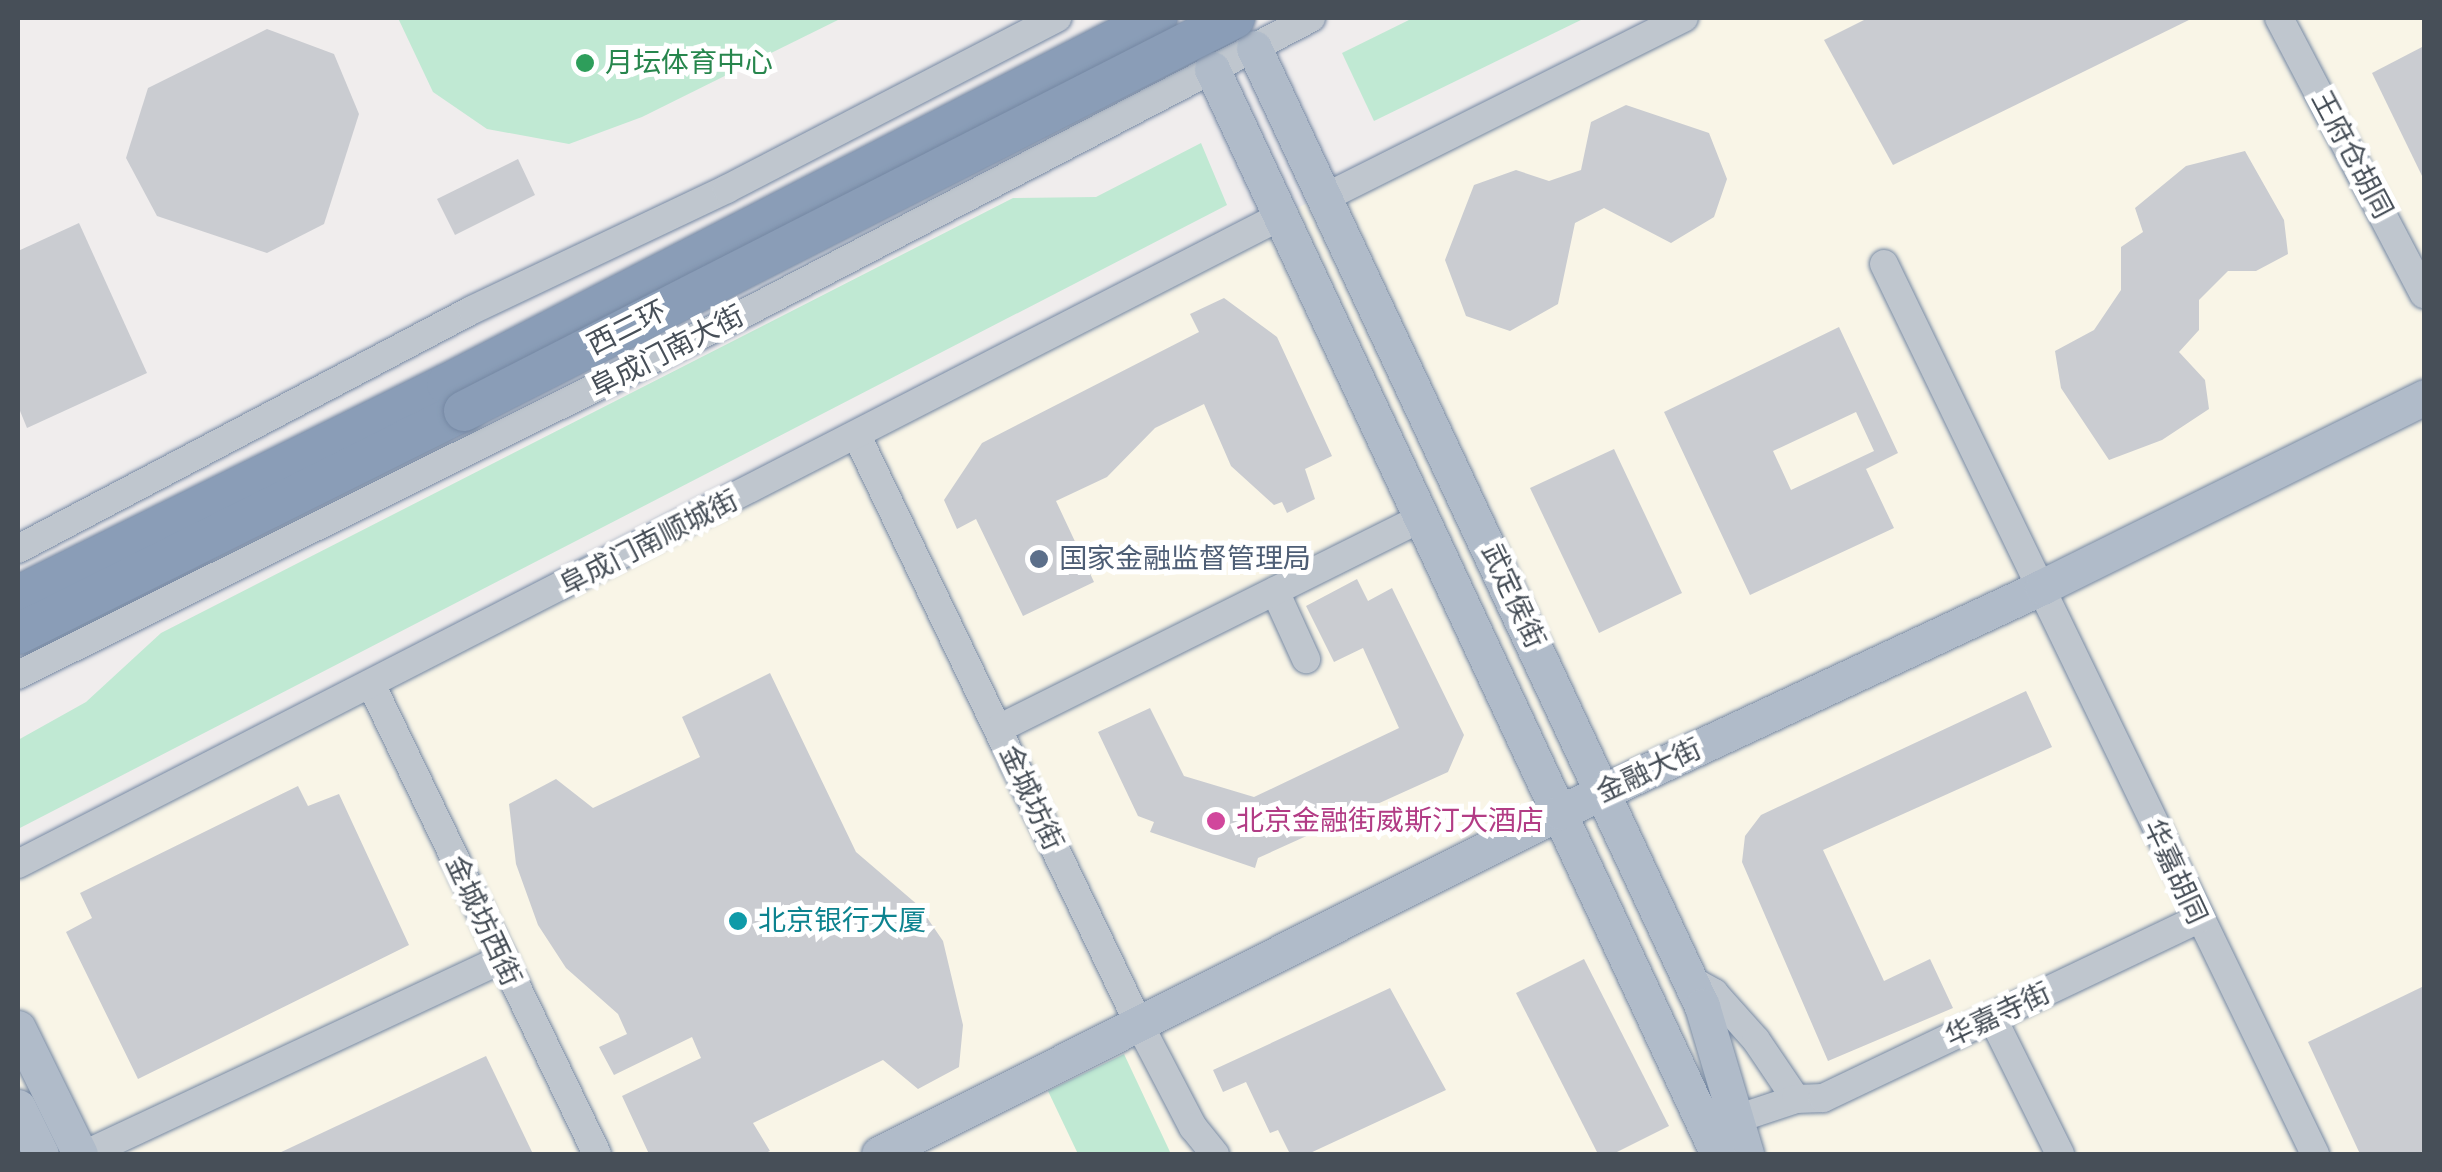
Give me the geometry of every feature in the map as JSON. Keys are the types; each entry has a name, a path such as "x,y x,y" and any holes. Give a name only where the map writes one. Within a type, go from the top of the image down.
{"highway":[{"name":"西二环","path":"18,596 447,384 1158,18"},
{"name":"西二环","path":"19,659 1242,28"}],"main road":[{"name":"武定侯街","path":"1242,28 1328,196 1689,979 1746,1154"},
{"name":"武定侯街","path":"1212,69 1718,1154"},
{"name":"金融大街","path":"878,1154 1560,812 2042,587 2424,397"},
{"path":"18,1028 83,1154"},
{"path":"18,1106 41,1154"}],"street":[{"path":"18,549 472,310 727,189 1057,18"},
{"path":"1185,18 1212,69"},
{"name":"阜成门南大街","path":"19,659 740,316 1212,69 1242,28 1311,18"},
{"path":"1328,196 1684,18"},
{"name":"王府仓胡同","path":"2281,18 2424,294"},
{"name":"阜成门南顺城街","path":"18,864 372,686 1279,217"},
{"name":"华嘉胡同","path":"1884,264 2042,587 2197,920 2315,1154"},
{"name":"金城坊街","path":"857,436 1138,1022 1193,1128 1215,1154"},
{"path":"998,729 1421,518"},
{"path":"1274,591 1306,660"},
{"name":"金城坊西街","path":"372,686 596,1154"},
{"name":"华嘉寺街","path":"1733,1120 1796,1099 1823,1098 2197,920"},
{"path":"83,1154 501,960"},
{"path":"1689,979 1714,992 1756,1040 1796,1099"},
{"path":"1992,1017 2060,1154"}],"shaded area":[{"path":"1684,18 2424,18 2424,1154 18,1154 18,864 1279,217"}],"green space":[{"name":"月坛体育中心","path":"398,18 842,18 642,117 569,144 487,129 433,92"},
{"path":"1413,18 1585,18 1374,121 1342,53"},
{"path":"1201,143 1227,205 18,829 18,740 86,702 161,633 1013,198 1096,197"},
{"path":"1124,1054 1171,1154 1078,1154 1048,1091"}],"building":[{"path":"1868,18 2193,18 1893,165 1824,40"},
{"path":"267,29 334,54 359,114 324,224 267,253 157,216 126,158 148,88"},
{"path":"2424,46 2424,180 2372,73"},
{"path":"1626,105 1709,133 1727,179 1714,217 1671,243 1604,208 1575,223 1558,304 1510,331 1466,316 1445,260 1474,185 1516,170 1549,181 1581,170 1591,122"},
{"path":"2245,151 2284,220 2288,254 2256,271 2228,271 2199,300 2199,330 2179,352 2205,380 2209,409 2162,440 2109,460 2061,388 2055,351 2094,330 2121,290 2121,247 2143,232 2135,208 2186,166"},
{"path":"518,159 535,195 455,235 437,199"},
{"path":"79,223 147,373 27,428 18,406 18,251"},
{"path":"1224,298 1277,337 1332,456 1305,469 1315,499 1287,513 1282,502 1274,505 1231,466 1204,404 1155,428 1107,477 1056,501 1094,582 1023,616 976,519 957,529 944,500 982,443 1199,332 1190,314"},
{"path":"1839,327 1898,453 1866,469 1894,528 1750,595 1664,412","holes":["1856,412 1874,451 1791,490 1773,451"]},
{"path":"1614,449 1682,593 1599,633 1530,488"},
{"path":"1357,579 1368,601 1392,588 1464,735 1448,772 1258,858 1255,868 1150,832 1154,822 1138,816 1098,732 1150,708 1184,776 1254,797 1399,728 1363,648 1334,662 1306,606"},
{"name":"北京银行大厦","path":"770,673 856,852 919,906 943,941 963,1025 959,1067 918,1089 883,1060 753,1123 770,1151 763,1154 649,1154 622,1096 701,1058 692,1037 614,1075 599,1047 627,1034 618,1014 566,968 538,925 516,864 509,804 556,779 593,808 700,757 682,717"},
{"path":"2026,691 2052,747 1823,850 1884,981 1930,959 1953,1008 1828,1061 1742,862 1745,836 1761,815"},
{"path":"298,786 308,806 339,794 409,945 138,1079 66,932 92,918 80,893"},
{"path":"1584,959 1669,1126 1613,1154 1598,1154 1516,993"},
{"path":"2424,986 2424,1154 2360,1154 2308,1042"},
{"path":"1390,988 1446,1090 1308,1154 1290,1154 1278,1130 1270,1133 1246,1082 1223,1092 1213,1070"},
{"path":"486,1056 533,1154 277,1154"}],"place":[{"name":"月坛体育中心","path":"585,63"},
{"name":"国家金融监督管理局","path":"1039,559"},
{"name":"北京金融街威斯汀大酒店","path":"1216,821"},
{"name":"北京银行大厦","path":"738,921"}]}
